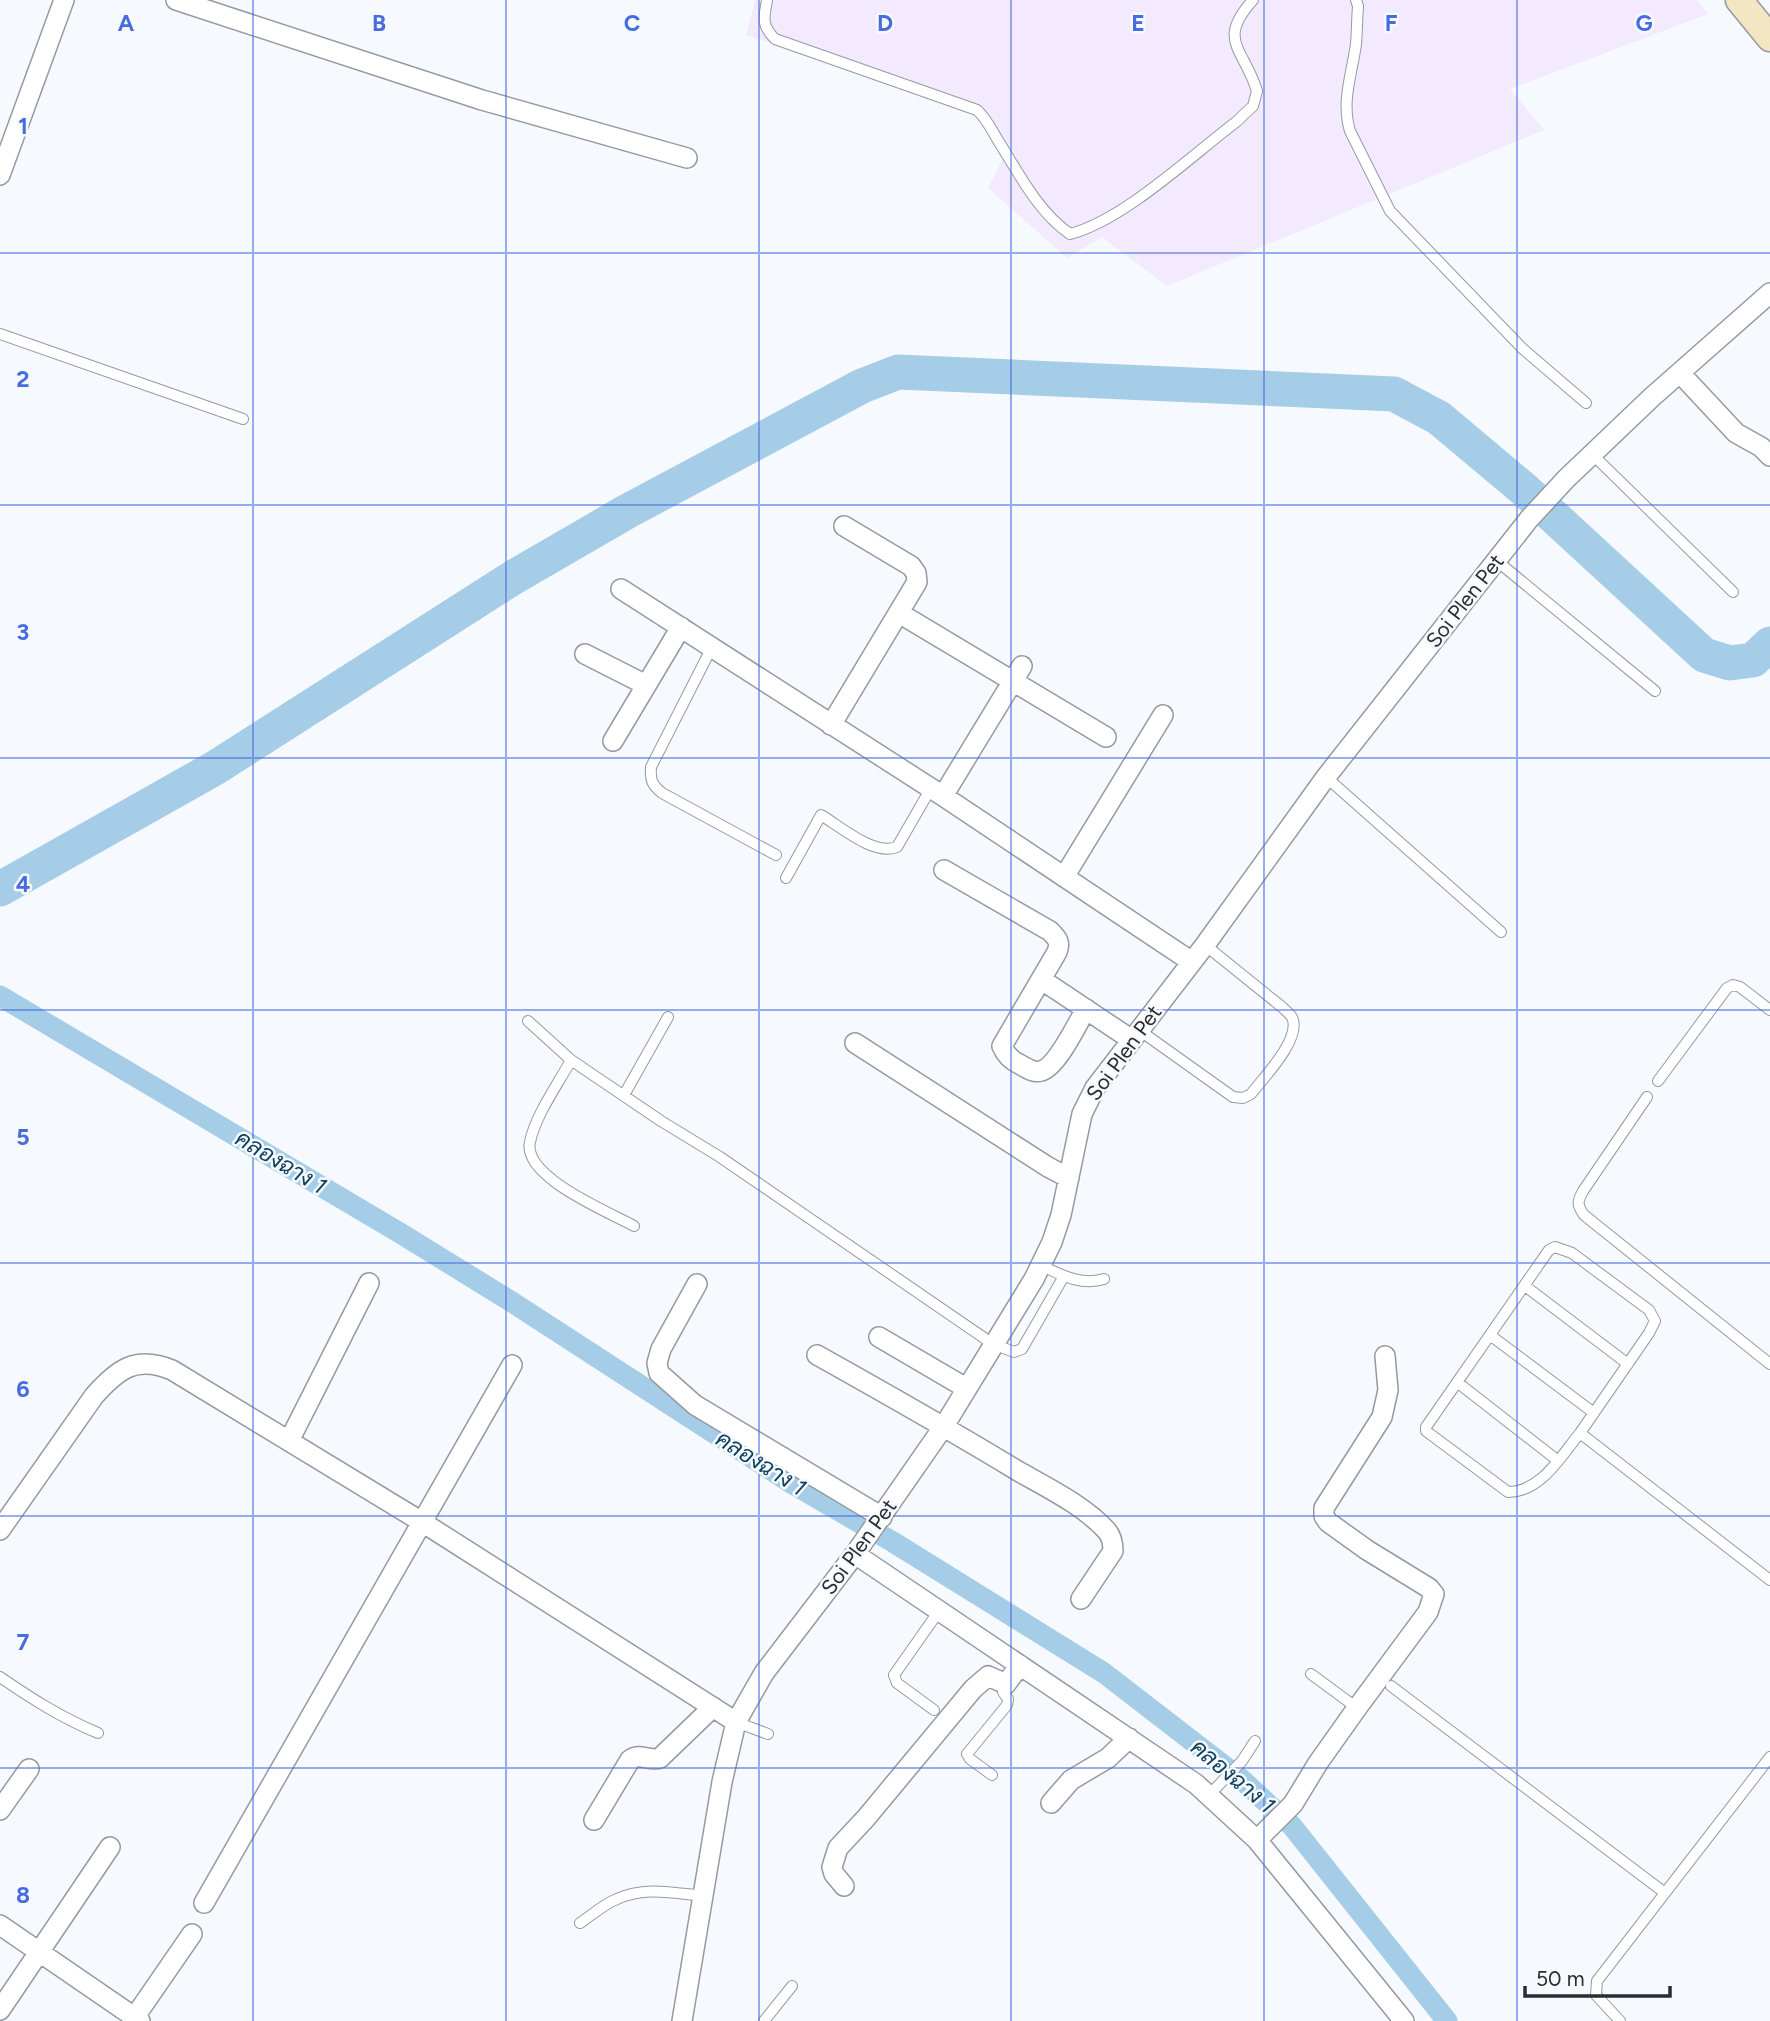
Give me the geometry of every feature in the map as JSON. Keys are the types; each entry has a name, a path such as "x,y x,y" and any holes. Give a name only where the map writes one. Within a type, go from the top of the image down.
{"main road":[{"path":"1739,0 1770,38"}],"street":[{"path":"0,175 64,0"},
{"path":"176,0 482,100 687,158"},
{"name":"Soi Plen Pet","path":"682,2021 729,1744 736,1722 764,1673 855,1555 943,1426 1040,1265 1052,1242 1061,1215 1082,1114 1095,1088 1205,945 1326,777 1529,519 1566,479 1679,373 1770,293"},
{"path":"1679,373 1736,433 1761,447 1770,456"},
{"path":"831,725 917,582 916,573 911,566 844,526"},
{"path":"621,589 937,792 1192,961"},
{"path":"898,613 1018,674 1106,737"},
{"path":"614,741 681,627"},
{"path":"584,654 646,685"},
{"path":"937,792 1018,674"},
{"path":"1064,877 1163,715"},
{"path":"944,870 1050,931 1058,939 1057,952 1002,1046 1014,1062 1034,1072 1045,1070 1054,1062 1086,1010"},
{"path":"1042,980 1086,1010 1136,1035"},
{"path":"855,1043 1038,1161 1069,1178"},
{"path":"289,1441 369,1283"},
{"path":"697,1284 661,1349 657,1363 659,1373 695,1405 881,1518"},
{"path":"879,1337 966,1388"},
{"path":"817,1355 1068,1501 1108,1532 1113,1542 1110,1558 1081,1599"},
{"path":"1262,1836 1284,1814 1428,1612 1434,1594 1403,1570 1367,1550 1324,1517 1324,1508 1382,1417 1388,1390 1385,1356"},
{"path":"0,1530 94,1396 110,1378 126,1367 156,1363 172,1370 422,1522 736,1722"},
{"path":"204,1903 512,1365"},
{"path":"855,1555 1213,1791 1262,1836 1404,2021"},
{"path":"844,1886 832,1867 838,1848 973,1689 988,1676 1006,1685 1020,1665"},
{"path":"594,1820 630,1760 639,1756 654,1760 660,1758 713,1707"},
{"path":"1051,1804 1071,1780 1108,1758 1129,1738"},
{"path":"0,1810 29,1769"},
{"path":"0,2010 110,1847"},
{"path":"0,1925 136,2020 192,1934"}],"lane":[{"path":"768,0 764,19 766,31 775,39 977,110 989,124 1037,201 1058,226 1070,234 1084,231 1113,216 1253,106 1257,91 1254,78 1234,41 1234,28 1240,15 1254,0"},
{"path":"1356,0 1356,43 1346,99 1346,117 1350,131 1390,211 1523,349 1586,403"},
{"path":"0,334 243,419"},
{"path":"1593,455 1733,592"},
{"path":"1497,561 1656,691"},
{"path":"712,647 651,767 650,778 653,786 662,793 776,855"},
{"path":"1326,777 1501,932"},
{"path":"786,878 821,815 876,849 888,851 897,847 937,792"},
{"path":"1136,1035 1233,1097 1251,1094 1289,1044 1294,1029 1293,1018 1205,945"},
{"path":"1658,1081 1727,988 1733,985 1740,987 1770,1010"},
{"path":"624,1095 668,1017"},
{"path":"528,1021 571,1060 720,1157 993,1344 1014,1352 1022,1349 1064,1276"},
{"path":"571,1060 535,1128 529,1144 530,1154 547,1178 634,1226"},
{"path":"1647,1097 1583,1191 1577,1201 1578,1206 1595,1223 1770,1364"},
{"path":"1560,1247 1572,1253 1648,1310 1655,1321 1580,1433 1531,1488 1519,1492 1508,1492 1428,1435 1426,1427 1490,1335 1549,1250 1560,1247"},
{"path":"1040,1265 1084,1282 1104,1279"},
{"path":"1525,1286 1628,1364"},
{"path":"1490,1335 1594,1413"},
{"path":"1457,1382 1557,1460"},
{"path":"1580,1433 1770,1580"},
{"path":"934,1710 897,1683 894,1675 939,1611"},
{"path":"1311,1674 1357,1708"},
{"path":"0,1677 40,1705 98,1733"},
{"path":"992,1775 967,1754 1007,1705 1008,1699 1003,1692 1006,1685"},
{"path":"1391,1686 1665,1893"},
{"path":"736,1722 768,1734"},
{"path":"1213,1791 1255,1741"},
{"path":"1620,2021 1597,1995 1597,1981 1770,1757"},
{"path":"580,1923 615,1899 634,1892 703,1896"},
{"path":"764,2021 792,1986"}],"shaded area":[{"path":"755,0 1697,0 1708,14 1510,89 1544,130 1167,286 1102,237 1067,258 988,188 1003,158 978,112 746,35"}],"waterway":[{"path":"0,889 215,768 514,577 626,512 862,386 898,372 1394,394 1439,418 1526,491 1704,655 1730,663 1753,660 1770,644"},
{"name":"คลองฉาง 1","path":"0,996 400,1233 512,1302 791,1483 893,1542 1104,1673 1240,1778 1292,1826 1447,2021"}]}
